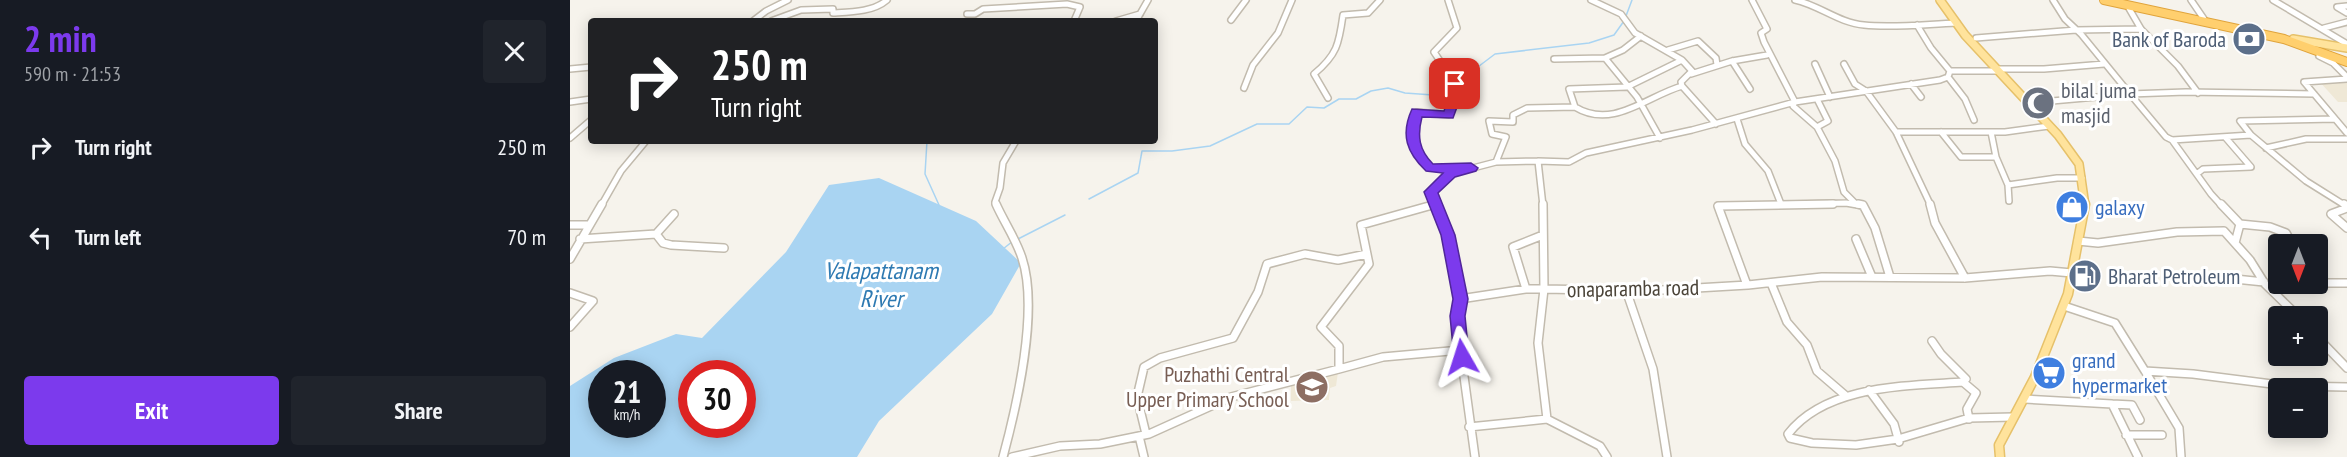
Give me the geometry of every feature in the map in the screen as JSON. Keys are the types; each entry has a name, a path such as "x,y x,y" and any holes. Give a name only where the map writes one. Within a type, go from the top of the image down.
{"highway":[{"path":"2104,0 2204,20 2311,47"},
{"path":"2112,0 2293,39 2347,62"},
{"path":"2284,39 2293,39"}],"main road":[{"path":"1940,0 1997,70 2049,126 2079,164 2082,177 2085,208 2064,306 2025,399 1999,445 2000,457"},
{"path":"2293,39 2347,46"}],"street":[{"path":"757,18 788,0"},
{"path":"780,18 808,9 833,9 833,13 862,11 883,5 887,0"},
{"path":"1138,18 1148,0"},
{"path":"1231,20 1246,0"},
{"path":"1245,88 1253,65 1278,33 1292,0"},
{"path":"1328,98 1314,74 1331,60 1340,35 1343,15 1368,13 1380,0"},
{"path":"1448,0 1457,28 1434,52 1458,88 1449,115 1417,112 1412,132 1417,155 1430,168 1471,168"},
{"path":"1591,0 1621,14 1631,30 1682,60 1689,66 1691,74"},
{"path":"1752,0 1767,29 1761,33 1767,55 1782,85 1795,102"},
{"path":"1795,0 1809,1 1836,17 1877,26 1957,23"},
{"path":"2053,0 2065,19 2166,137 2172,140 2211,194 2240,224 2270,227 2287,234"},
{"path":"2191,0 2204,20"},
{"path":"2273,0 2324,28 2347,46"},
{"path":"967,14 975,14 983,9 1068,2 1080,7 1075,18"},
{"path":"2127,5 2141,29 2178,66 2198,93"},
{"path":"2347,6 2337,7 2347,13"},
{"path":"1126,18 1140,14"},
{"path":"2324,28 2347,22"},
{"path":"1917,25 1965,99 1974,120"},
{"path":"1976,38 2076,30 2141,29"},
{"path":"1554,59 1605,58 1623,50 1641,36"},
{"path":"1668,50 1698,41 1716,58 1717,65"},
{"path":"2311,47 2317,55 2333,63 2347,78"},
{"path":"1716,124 1681,82 1691,74 1717,65 1767,55"},
{"path":"1605,58 1637,97 1660,138"},
{"path":"1682,60 1627,87 1569,89 1575,106 1582,111 1611,114 1642,107 1665,90 1682,86"},
{"path":"1732,61 1750,89"},
{"path":"1815,64 1830,97"},
{"path":"1844,64 1855,84 1866,91 1896,132 1929,199 1935,223 1965,278"},
{"path":"1475,457 1469,427 1461,350 1458,316 1460,299 1448,235 1431,192 1450,174 1496,162 1569,162 1586,153 1660,138 1795,102 1911,84 1949,74 2104,64"},
{"path":"570,69 588,67"},
{"path":"2347,78 2304,81 2347,133"},
{"path":"1911,84 1921,97"},
{"path":"2026,102 2037,99 2052,101 2130,94 2314,94"},
{"path":"570,102 588,99"},
{"path":"1817,99 1828,121 1817,127"},
{"path":"1795,102 1792,106 1817,127 1835,161 1844,192 1855,203"},
{"path":"1496,162 1506,137 1492,134 1489,121 1513,122 1513,115 1527,108 1575,106"},
{"path":"1737,119 1745,144 1768,171 1781,204"},
{"path":"2335,119 2240,121 2251,135 2306,181 2347,207"},
{"path":"570,138 588,123"},
{"path":"1896,132 1991,132 2049,126"},
{"path":"1941,132 1961,157 1996,157"},
{"path":"1991,132 1996,157 2008,185 2009,201"},
{"path":"2172,140 2251,135"},
{"path":"2198,173 2203,169 2251,167 2225,137"},
{"path":"2266,148 2306,139 2347,139"},
{"path":"570,259 621,171 644,144"},
{"path":"1003,457 1012,423 1027,330 1029,294 1022,258 994,202 1000,188 1003,163 1014,144"},
{"name":"onaparamba road","path":"1538,161 1544,216 1544,289 1626,290 1747,285 1821,277 1965,278 2050,271 2072,273"},
{"path":"2008,185 2057,177 2082,177"},
{"path":"1747,285 1718,206 1855,203 1863,205 1875,228 1890,277"},
{"path":"1339,369 1339,346 1321,327 1369,264 1361,225 1436,204"},
{"path":"2347,207 2331,214 2347,228"},
{"path":"580,239 656,234 674,214"},
{"path":"2235,243 2240,224"},
{"path":"570,225 588,225"},
{"path":"2078,241 2098,243 2177,232 2224,231 2264,282 2288,306"},
{"path":"656,234 663,243 671,245 724,248"},
{"path":"1526,289 1513,247 1543,236"},
{"path":"1856,239 1872,277"},
{"path":"1144,457 1137,397 1144,367 1160,358 1233,338 1258,292 1267,264 1305,254 1338,260 1367,254"},
{"path":"2235,279 2264,282"},
{"path":"1771,283 1787,322 1807,345 1817,371 1846,396"},
{"path":"2328,283 2347,283"},
{"path":"1460,299 1526,289 1544,289 1538,343 1547,419"},
{"path":"1626,290 1653,369 1667,457"},
{"path":"570,293 593,301 570,327"},
{"path":"2064,306 2115,323 2179,428 2181,457"},
{"path":"1932,341 1941,354 1963,375 1966,380 1964,382"},
{"path":"2328,348 2347,368"},
{"path":"1012,457 1060,446 1101,444 1142,435 1188,418 1231,397 1383,357 1461,350"},
{"path":"2145,371 2193,374 2288,386 2347,387"},
{"path":"1969,419 1966,408 1976,393 1964,382 1869,390 1846,396 1795,425 1788,434 1790,438 1817,451 1844,453 1880,448 1926,431 1969,419 2013,417"},
{"path":"1869,390 1894,424 1899,442"},
{"path":"2025,399 2132,405 2140,420"},
{"path":"2112,404 2138,457"},
{"path":"1469,427 1547,419 1600,446 1607,457"},
{"path":"2127,435 2162,435"}],"shaded area":[{"path":"2318,80 2347,80 2347,102 2338,102"},
{"name":"Puzhathi Central Upper Primary School","path":"1338,372 1336,386 1330,388 1329,400 1291,401 1291,384"}],"water":[{"name":"Valapattanam River","path":"879,178 976,221 1021,263 992,314 879,421 857,457 570,457 570,386 588,375 588,438 666,438 666,360 611,360 676,334 702,338 786,252 829,185"}],"waterway":[{"path":"1626,16 1632,0"},
{"path":"1458,82 1495,54 1589,43 1614,35 1624,21"},
{"path":"1089,199 1138,173 1142,151 1172,151 1210,146 1257,124 1289,124 1307,107 1324,108 1339,99 1356,99 1371,91 1388,88 1405,93 1433,95 1454,85"},
{"path":"927,144 925,174 939,205"},
{"path":"1018,239 1065,215"},
{"path":"1003,249 1013,241"}],"place":[{"name":"Bank of Baroda","path":"2249,39"},
{"name":"bilal juma masjid","path":"2038,103"},
{"name":"galaxy","path":"2072,207"},
{"name":"Bharat Petroleum","path":"2085,276"},
{"name":"grand hypermarket","path":"2049,373"},
{"name":"Puzhathi Central Upper Primary School","path":"1312,387"}],"route":[{"path":"1455,84 1458,88 1449,115 1417,112 1412,132 1417,155 1430,168 1471,168 1450,174 1431,192 1448,235 1460,299 1458,316 1462,357"}]}
